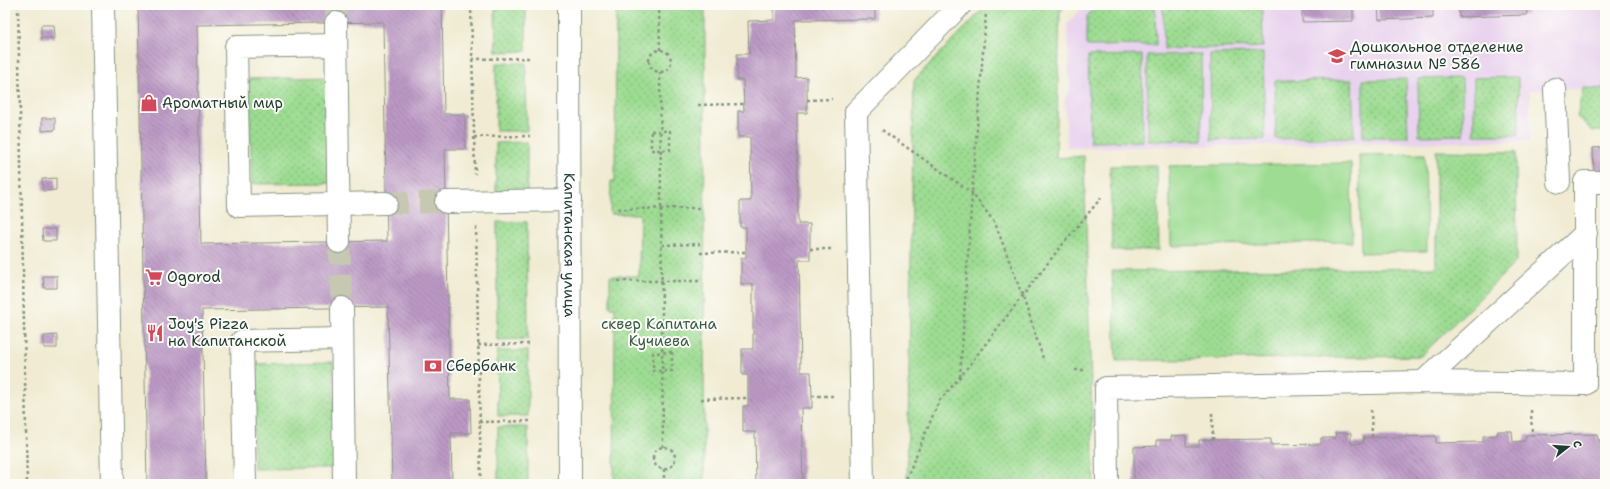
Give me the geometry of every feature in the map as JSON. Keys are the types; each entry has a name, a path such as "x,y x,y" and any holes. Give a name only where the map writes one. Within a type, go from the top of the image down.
{"street":[{"path":"103,5 112,484"},
{"name":"Капитанская улица","path":"569,5 570,484"},
{"path":"864,484 856,112 960,5"},
{"path":"336,23 339,242"},
{"path":"336,46 236,48 239,206 386,203"},
{"path":"1107,484 1106,388 1423,382 1585,384 1586,233 1595,182 1553,182 1555,89"},
{"path":"446,202 570,200"},
{"path":"1423,382 1586,233"},
{"path":"342,308 344,484"},
{"path":"245,484 242,341 342,339"}],"path":[{"path":"18,5 27,484"},
{"path":"471,5 481,484"},
{"path":"659,5 660,51"},
{"path":"960,377 986,13"},
{"path":"660,51 666,52 669,55 670,63 666,70 660,72 654,70 649,63 651,55 654,52 660,51"},
{"path":"472,59 529,58"},
{"path":"660,72 663,448"},
{"path":"698,105 743,104"},
{"path":"856,112 972,193 995,223 1023,296 1044,361"},
{"path":"660,131 670,131 670,150 651,150 651,132 660,131"},
{"path":"474,137 530,136"},
{"path":"904,484 939,401 960,377 1058,250 1101,198"},
{"path":"618,209 700,208"},
{"path":"662,245 700,244"},
{"path":"700,253 746,252"},
{"path":"618,281 700,281"},
{"path":"478,346 531,344"},
{"path":"662,352 672,352 672,371 653,372 653,353 662,352"},
{"path":"701,399 748,398"},
{"path":"479,422 532,421"},
{"path":"663,448 670,449 674,456 672,464 664,468 658,467 654,464 653,456 658,449 663,448"},
{"path":"664,468 664,484"}],"shaded area":[{"name":"Дошкольное отделение гимназии № 586","path":"1085,5 1605,5 1605,89 1530,90 1530,141 1067,148 1065,99 1070,89 1067,24"}],"green space":[{"path":"495,5 526,5 526,51 496,52"},
{"name":"сквер Капитана Кучиева","path":"616,5 705,5 704,484 614,484 615,307 610,307 610,276 639,276 640,214 610,214 611,181 615,181"},
{"path":"987,5 1066,5 1060,12 1056,158 1084,156 1094,484 907,484 914,80"},
{"path":"1098,5 1155,5 1156,45 1087,46 1087,16"},
{"path":"1163,5 1262,5 1263,47 1164,49"},
{"path":"1263,53 1265,139 1211,140 1210,54"},
{"path":"1201,54 1202,140 1148,141 1147,55"},
{"path":"1142,55 1143,141 1090,142 1088,56"},
{"path":"496,63 526,63 527,131 496,131"},
{"path":"330,77 333,183 252,184 249,79"},
{"path":"1518,77 1519,135 1474,135 1474,78"},
{"path":"1462,78 1463,135 1419,136 1418,79"},
{"path":"1406,79 1408,137 1363,137 1363,80"},
{"path":"1352,80 1354,137 1276,139 1275,81"},
{"path":"1583,88 1605,89 1605,131 1593,131 1577,117"},
{"path":"527,142 527,192 496,193 496,143"},
{"path":"1436,151 1516,152 1517,261 1421,356 1116,361 1112,271 1436,268"},
{"path":"1425,154 1427,251 1361,253 1359,155"},
{"path":"1351,163 1352,242 1171,246 1169,166"},
{"path":"1157,165 1159,250 1112,250 1110,166"},
{"path":"497,222 527,222 528,339 497,340"},
{"path":"497,351 528,351 528,416 498,416"},
{"path":"333,362 335,468 254,469 252,364"},
{"path":"498,427 528,427 528,482 498,482"}],"building":[{"path":"138,5 442,5 444,114 465,114 465,149 445,149 450,399 470,399 471,433 451,433 452,484 392,484 388,307 202,310 206,484 147,484","holes":["383,22 387,241 201,244 197,25"]},
{"path":"774,5 875,5 875,19 795,20 796,78 807,77 807,113 797,113 798,224 810,224 810,260 799,260 801,372 811,372 812,396 812,408 801,408 803,484 756,484 755,432 743,432 743,406 748,406 748,375 742,375 742,349 753,349 753,284 741,284 741,258 746,258 746,227 740,227 740,201 751,201 750,137 738,137 738,111 744,111 743,80 737,80 737,54 749,54 748,21 774,20"},
{"path":"1302,5 1369,6 1353,7 1353,21 1302,22"},
{"path":"1378,5 1433,5 1433,18 1379,20"},
{"path":"1458,5 1526,5 1527,15 1459,17"},
{"path":"41,25 54,25 55,38 41,38"},
{"path":"42,118 55,118 55,130 42,131"},
{"path":"1605,147 1605,173 1594,174 1593,148"},
{"path":"56,178 56,190 43,191 42,179"},
{"path":"42,229 56,229 56,241 43,241"},
{"path":"43,276 57,276 57,288 44,288"},
{"path":"57,335 57,348 44,348 44,336"},
{"path":"1498,431 1512,431 1513,442 1525,441 1526,435 1597,434 1598,440 1605,440 1605,484 1134,484 1134,447 1157,446 1156,440 1171,440 1171,436 1186,435 1186,446 1199,446 1199,440 1271,439 1271,445 1321,444 1321,438 1336,438 1335,433 1351,433 1351,444 1364,443 1363,438 1436,436 1436,443 1483,442 1483,436 1497,435"}],"tunnel":[{"path":"336,5 336,23"},
{"path":"386,203 446,202"},
{"path":"339,242 342,308"}],"place":[{"name":"Дошкольное отделение гимназии № 586","path":"1337,56"},
{"name":"Ароматный мир","path":"149,103"},
{"name":"Ogorod","path":"154,277"},
{"name":"Joy's Pizza на Капитанской","path":"155,333"},
{"name":"Сбербанк","path":"433,366"}]}
